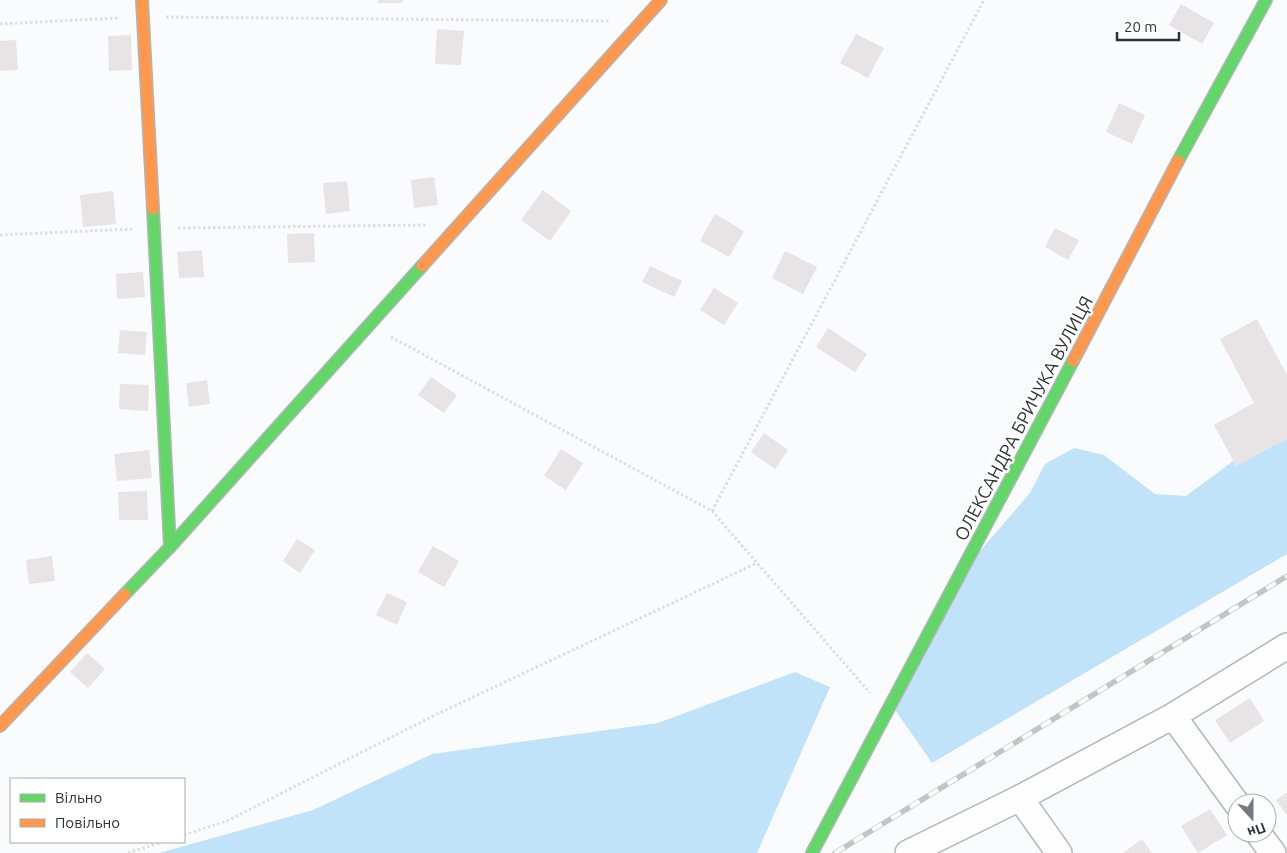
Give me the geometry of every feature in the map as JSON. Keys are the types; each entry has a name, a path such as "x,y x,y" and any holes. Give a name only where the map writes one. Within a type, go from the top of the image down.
{"street":[{"path":"142,0 170,547"},
{"path":"0,726 170,547 661,0"},
{"name":"ОЛЕКСАНДРА БРИЧУКА ВУЛИЦЯ","path":"812,853 1225,73 1266,0"},
{"path":"908,853 1020,798 1172,716 1287,646"},
{"path":"1172,716 1229,793"},
{"path":"1020,798 1060,853"}],"path":[{"path":"712,511 984,0"},
{"path":"0,24 143,16 642,21"},
{"path":"0,235 154,228 460,224"},
{"path":"369,325 712,511 887,712"},
{"path":"185,835 229,820 431,717 757,563"},
{"path":"128,853 159,843"}],"shaded area":[{"path":"1287,421 1287,554 932,763 893,707 967,566 1030,493 1045,464 1074,448 1104,455 1155,494 1186,496"},
{"path":"795,672 830,687 757,853 159,853 313,810 432,754 658,723"}],"building":[{"path":"378,0 402,0 403,3 378,3"},
{"path":"1181,4 1214,23 1202,44 1169,25"},
{"path":"437,29 464,31 461,65 435,64"},
{"path":"856,34 884,48 868,78 840,63"},
{"path":"131,35 132,70 109,71 108,36"},
{"path":"16,40 18,70 0,71 0,41"},
{"path":"1119,103 1145,115 1132,144 1106,132"},
{"path":"434,177 438,205 414,208 411,180"},
{"path":"347,181 350,211 326,214 323,183"},
{"path":"543,190 571,211 550,241 521,220"},
{"path":"113,191 116,224 83,227 80,195"},
{"path":"715,214 744,231 729,257 700,241"},
{"path":"1055,228 1079,240 1068,260 1045,247"},
{"path":"314,233 315,262 288,263 287,234"},
{"path":"202,250 204,277 179,278 177,252"},
{"path":"785,251 817,267 803,294 772,278"},
{"path":"650,266 682,281 674,297 642,282"},
{"path":"143,272 145,297 117,299 116,274"},
{"path":"714,288 738,303 724,325 700,310"},
{"path":"1257,319 1287,375 1287,439 1236,466 1214,425 1254,403 1220,339"},
{"path":"828,328 867,354 855,372 816,347"},
{"path":"120,330 147,332 145,355 118,353"},
{"path":"431,377 457,395 444,413 418,395"},
{"path":"207,380 210,404 189,407 186,383"},
{"path":"120,384 149,385 148,411 119,409"},
{"path":"764,433 788,450 775,469 751,452"},
{"path":"561,449 583,463 566,490 544,476"},
{"path":"149,450 152,478 117,481 114,454"},
{"path":"147,491 148,520 119,520 118,492"},
{"path":"297,539 315,550 300,573 283,561"},
{"path":"433,546 459,561 444,587 418,572"},
{"path":"52,556 55,581 29,584 26,560"},
{"path":"387,593 407,602 397,625 376,615"},
{"path":"87,653 105,669 88,688 70,672"},
{"path":"1250,698 1264,721 1230,743 1215,720"},
{"path":"1287,792 1287,816 1277,801 1277,799"},
{"path":"1210,809 1227,835 1198,853 1181,826"},
{"path":"1142,839 1152,853 1123,853"}],"railway":[{"path":"835,853 1287,576"}],"traffic: fast":[{"path":"1178,161 1266,0"},
{"path":"153,209 170,547"},
{"path":"125,594 170,547 422,266"},
{"path":"812,853 1073,361"}],"traffic: slow":[{"path":"142,0 153,209"},
{"path":"422,266 661,0"},
{"path":"1073,361 1178,161"},
{"path":"0,726 125,594"}]}
